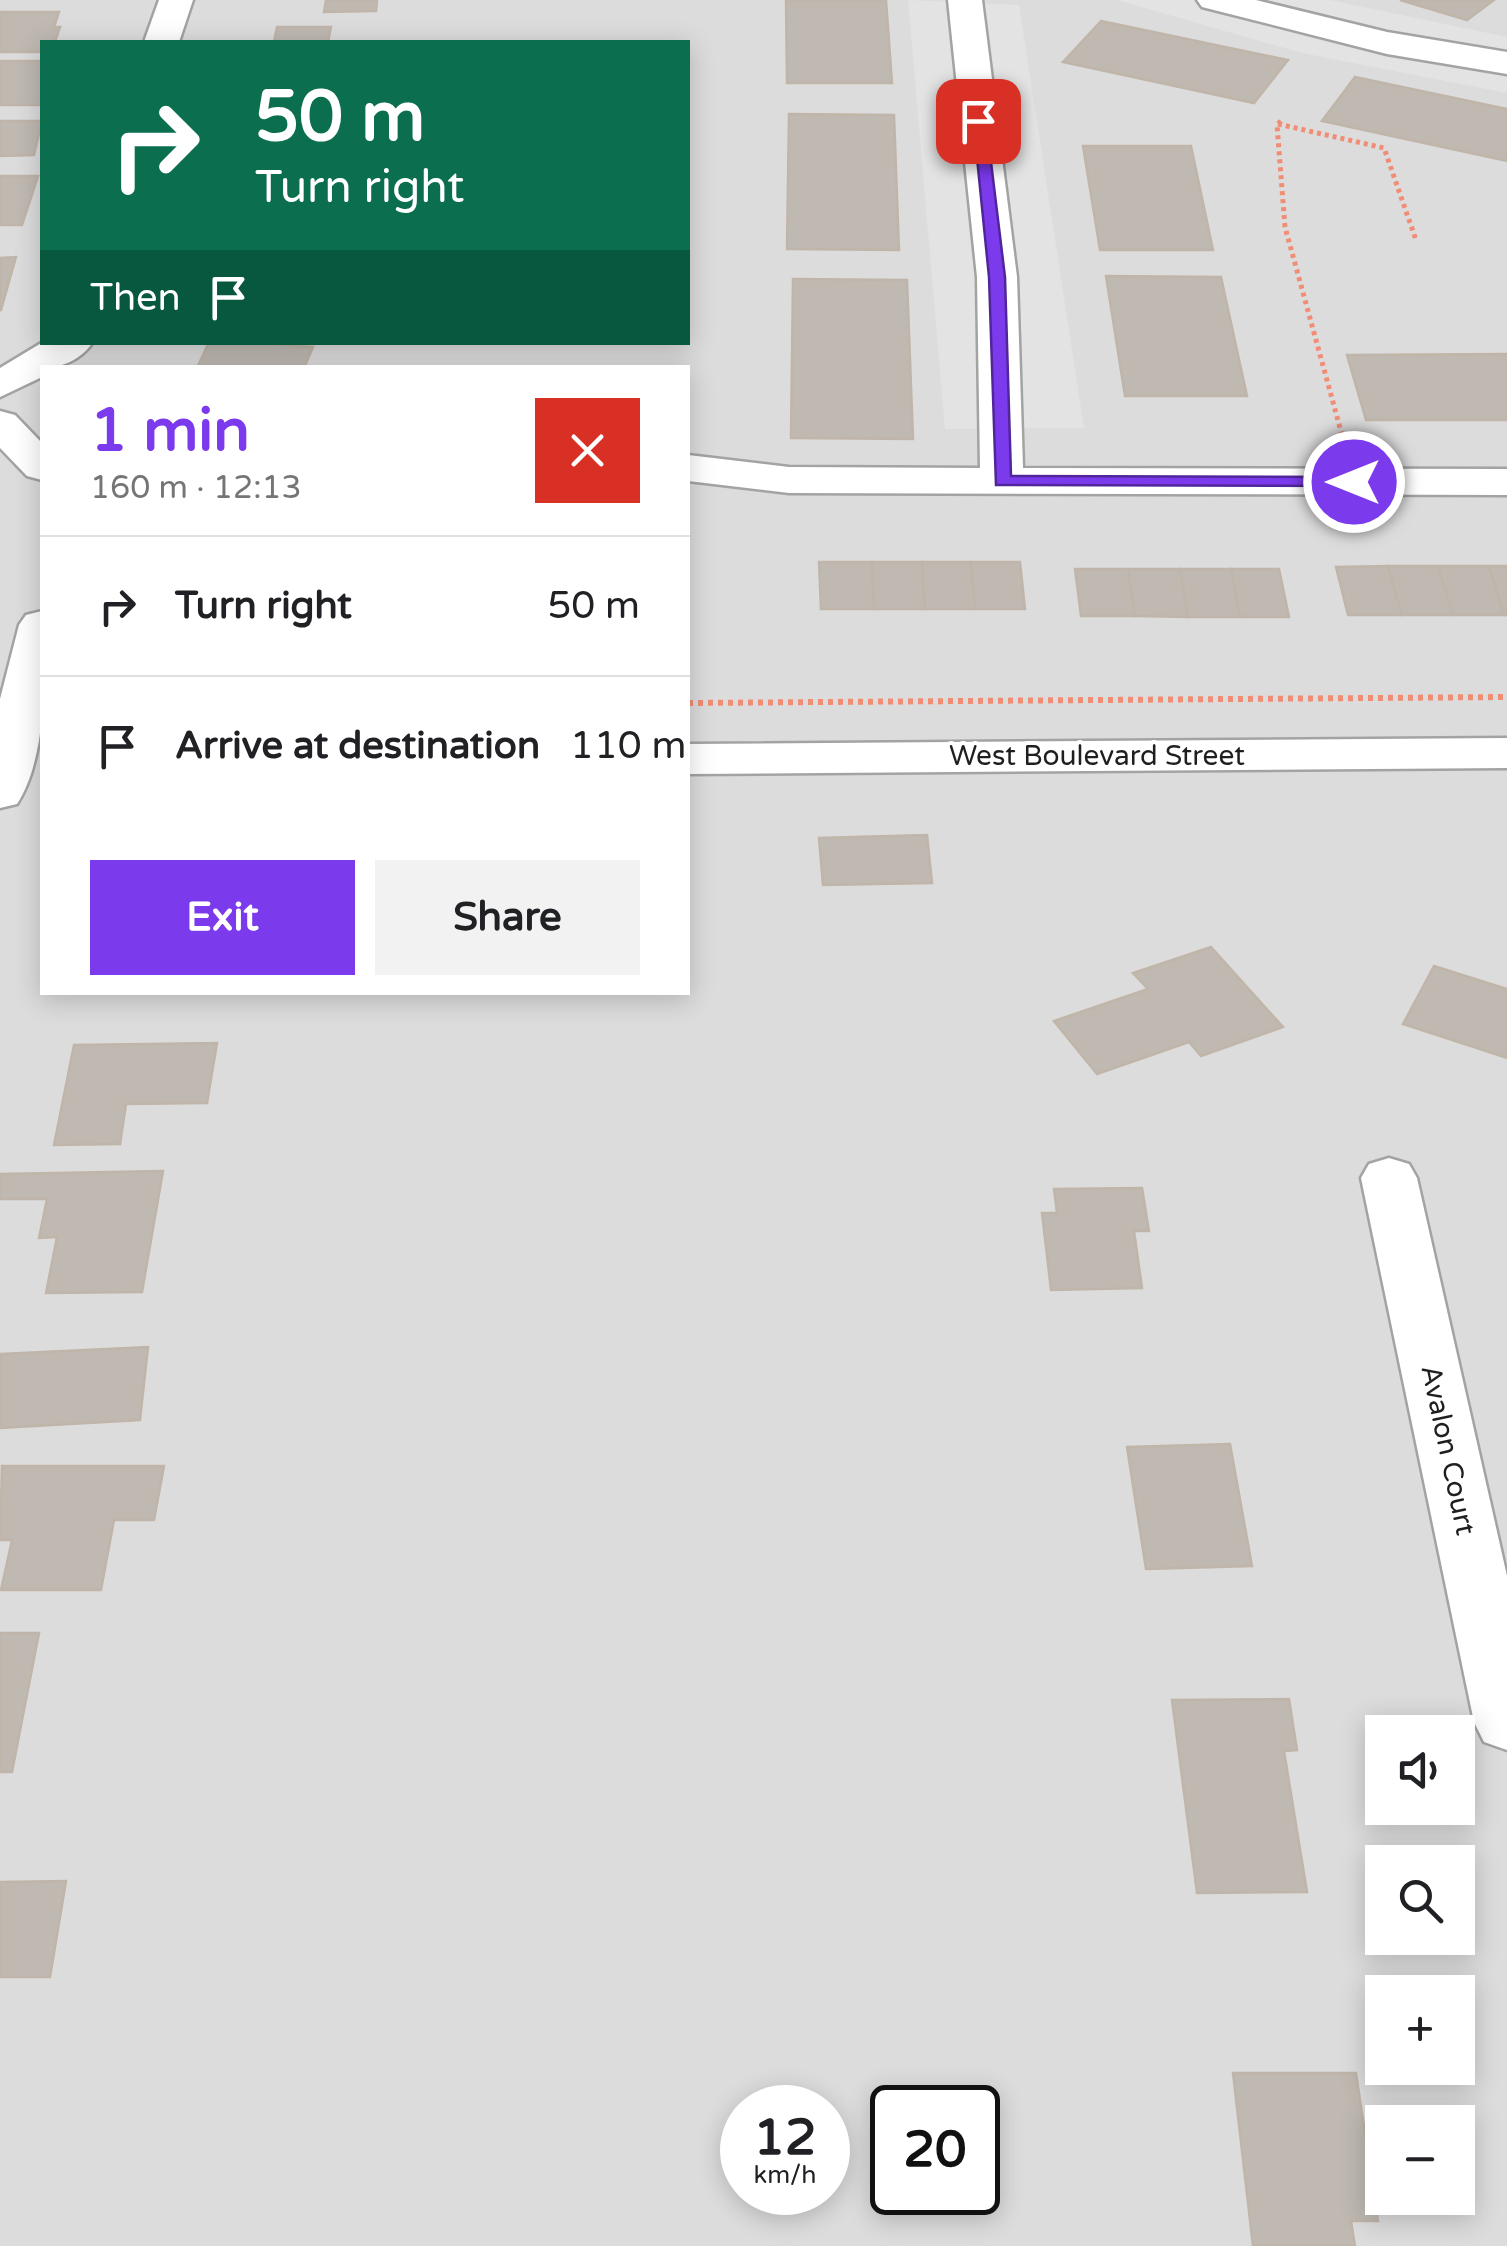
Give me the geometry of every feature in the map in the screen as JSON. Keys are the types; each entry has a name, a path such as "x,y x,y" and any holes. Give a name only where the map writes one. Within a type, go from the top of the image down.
{"street":[{"path":"163,40 176,0"},
{"path":"965,0 997,277 1002,481"},
{"path":"1214,0 1387,44 1507,63"},
{"path":"0,386 68,345"},
{"path":"0,424 40,464"},
{"path":"690,468 790,480 1507,482"},
{"path":"13,771 40,635"},
{"name":"West Boulevard Street","path":"690,759 1507,753"},
{"name":"Avalon Court","path":"1389,1178 1507,1722"}],"path":[{"path":"1354,482 1285,227 1280,122 1384,148 1416,240"},
{"path":"690,702 1507,697"}],"shaded area":[{"path":"0,0 1507,0 1507,2246 0,2246"},
{"path":"908,0 1019,5 1084,428 945,429"},
{"path":"1117,0 1330,0 1507,37 1507,93 1302,53"}],"building":[{"path":"326,0 377,0 376,11 324,12"},
{"path":"786,0 886,0 892,83 787,83"},
{"path":"1400,0 1494,0 1467,20"},
{"path":"0,12 59,12 54,27 60,27 56,40 40,40 40,52 0,52"},
{"path":"1101,21 1288,60 1254,103 1063,62"},
{"path":"277,27 331,27 328,40 274,40"},
{"path":"0,61 40,61 40,105 0,105"},
{"path":"1355,77 1507,109 1507,161 1322,121"},
{"path":"789,114 894,115 899,250 787,249"},
{"path":"0,121 40,121 34,155 0,156"},
{"path":"1083,146 1191,146 1213,250 1100,250"},
{"path":"0,176 38,176 22,225 0,225"},
{"path":"16,257 1,310 0,310 0,258"},
{"path":"1106,276 1221,277 1247,396 1125,396"},
{"path":"793,279 907,280 913,439 791,438"},
{"path":"208,345 313,347 305,365 198,365"},
{"path":"1507,354 1507,420 1366,420 1347,355"},
{"path":"819,562 872,562 874,609 821,609"},
{"path":"872,562 922,562 925,609 874,609"},
{"path":"922,562 971,562 975,609 925,609"},
{"path":"971,562 1020,562 1025,609 975,609"},
{"path":"1388,566 1402,615 1348,615 1336,567"},
{"path":"1388,566 1438,566 1453,615 1402,615"},
{"path":"1438,566 1489,566 1504,615 1453,615"},
{"path":"1489,566 1507,566 1507,615 1504,615"},
{"path":"1075,569 1128,569 1135,616 1081,616"},
{"path":"1128,569 1180,569 1188,617 1135,616"},
{"path":"1180,569 1231,569 1240,617 1188,617"},
{"path":"1231,569 1279,569 1289,617 1240,617"},
{"path":"927,835 932,883 823,885 819,838"},
{"path":"1211,947 1283,1027 1201,1056 1189,1042 1097,1074 1054,1021 1148,989 1133,973"},
{"path":"1434,966 1507,989 1507,1058 1403,1024"},
{"path":"217,1043 207,1103 126,1104 120,1144 54,1145 74,1045"},
{"path":"163,1171 142,1292 46,1293 57,1237 39,1238 47,1199 0,1199 0,1174"},
{"path":"1142,1188 1149,1231 1134,1231 1142,1288 1051,1290 1042,1213 1057,1213 1054,1189"},
{"path":"148,1347 140,1420 0,1428 1,1354"},
{"path":"1230,1444 1252,1566 1146,1569 1127,1447"},
{"path":"2,1466 164,1466 154,1520 114,1520 101,1590 1,1590 12,1540 0,1540"},
{"path":"0,1633 39,1633 12,1772 0,1772"},
{"path":"1289,1699 1297,1750 1284,1751 1307,1892 1197,1893 1172,1700"},
{"path":"66,1881 50,1977 0,1977 0,1882"},
{"path":"1233,2073 1356,2073 1365,2134 1365,2215 1377,2215 1378,2221 1351,2221 1355,2246 1253,2246"}],"route":[{"path":"978,121 997,277 1002,481 1354,482"}]}
